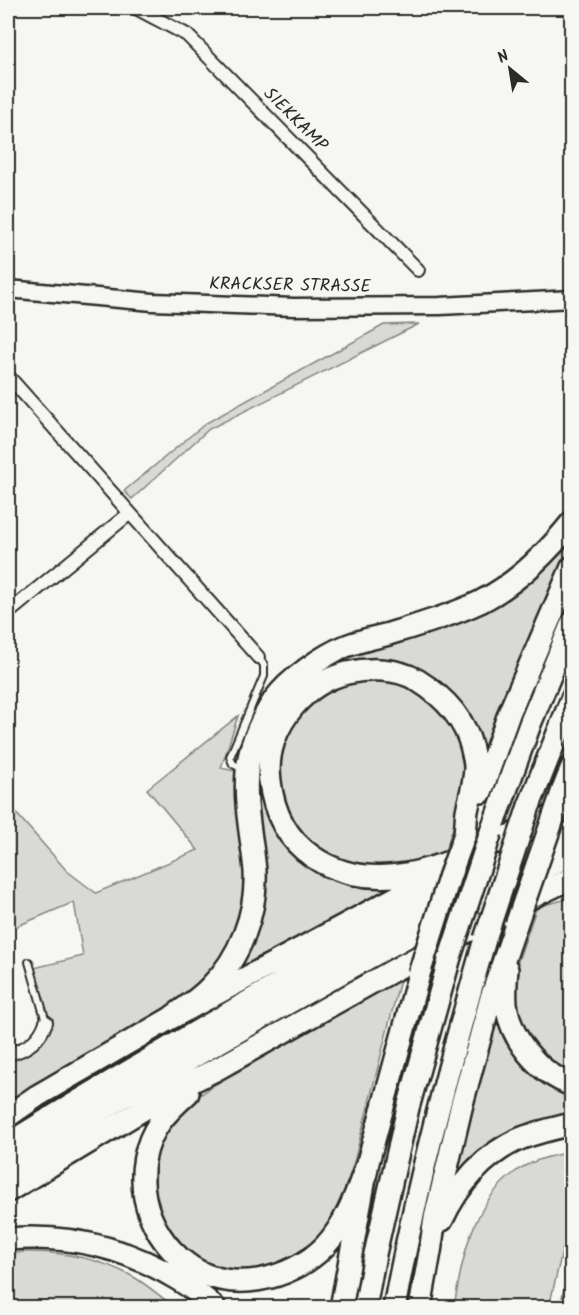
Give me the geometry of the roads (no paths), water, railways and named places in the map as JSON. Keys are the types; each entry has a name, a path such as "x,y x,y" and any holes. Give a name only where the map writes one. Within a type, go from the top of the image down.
{"highway":[{"path":"171,1018 212,986 232,960 245,935 253,905 255,874 247,798 247,771 251,749 260,724 275,699 296,678 320,660 345,646 431,622 482,601 522,574 572,522"},
{"path":"341,1308 368,1162 419,974 465,834 510,711 572,567"},
{"path":"365,1308 408,1108 450,957 499,834 527,734 572,623"},
{"path":"465,834 476,764 471,745 453,710 439,695 415,679 394,672 374,670 356,671 336,676 315,686 285,717 274,738 270,758 271,794 277,813 288,833 300,847 333,868 353,875 375,876 422,871 451,862 499,834"},
{"path":"394,1308 422,1173 483,931 572,698"},
{"path":"420,1308 435,1218 462,1104 491,998 512,935 567,798 572,767"},
{"path":"8,1116 37,1096 171,1018 567,798"},
{"path":"8,1144 117,1077 340,950 428,902 572,832"},
{"path":"8,1167 126,1095 339,974 419,930 572,854"},
{"path":"483,931 572,878"},
{"path":"8,1191 177,1089 358,990 483,931 547,897 572,891"},
{"path":"512,935 507,1004 511,1022 531,1058 560,1081 572,1085"},
{"path":"217,1069 172,1107 159,1124 148,1146 144,1162 142,1180 150,1217 171,1250 189,1265 209,1275 227,1280 251,1281 288,1272 305,1263 324,1247 336,1231 349,1210 368,1162"},
{"path":"430,1252 454,1196 479,1166 496,1152 519,1139 572,1124"},
{"path":"8,1239 69,1239 113,1249 160,1268 189,1286 215,1308"}],"street":[{"name":"SIEKKAMP","path":"136,8 187,35 418,270"},
{"name":"KRACKSER STRASSE","path":"8,289 153,302 294,307 440,306 572,299"},
{"path":"8,376 258,657"},
{"path":"8,613 130,513"},
{"path":"8,1054 32,1044 39,1037 46,1022"}],"lane":[{"path":"247,771 233,764 230,757 264,676 264,665 258,657"},
{"path":"29,962 46,1022"}]}
